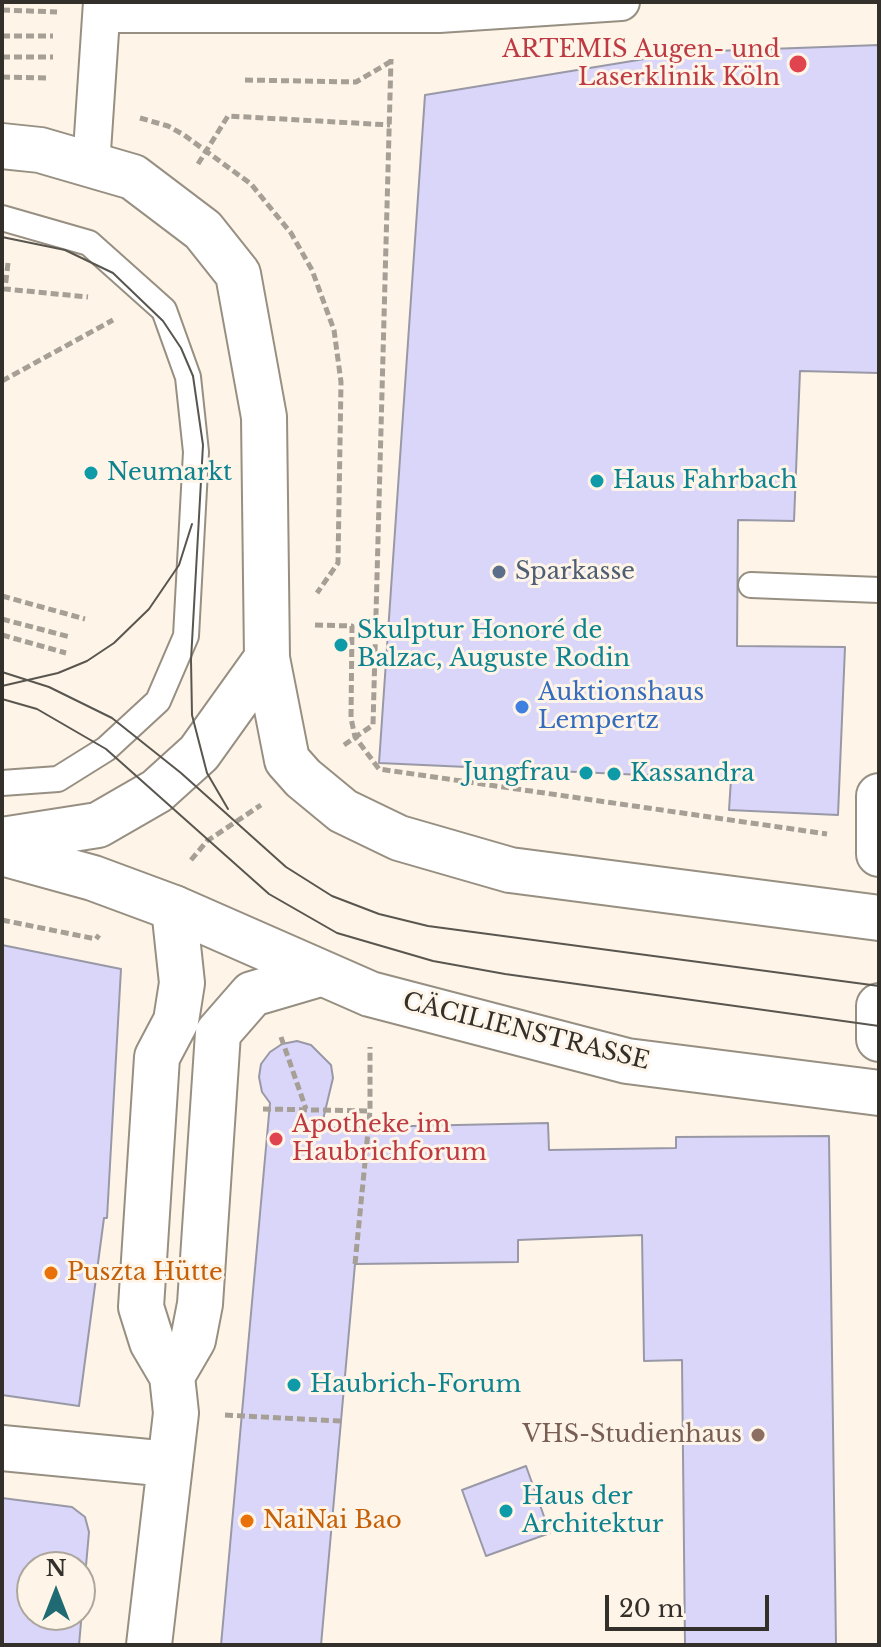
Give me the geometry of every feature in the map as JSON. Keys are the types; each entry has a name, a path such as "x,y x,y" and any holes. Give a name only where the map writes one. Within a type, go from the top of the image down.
{"main road":[{"path":"2,146 40,150 133,177 174,205 203,230 238,274 264,417 267,658 287,760 303,778 343,811 399,838 510,870 879,918"},
{"path":"2,840 98,825 157,791 199,753 267,658"},
{"path":"879,796 879,854"},
{"path":"2,853 93,878 174,908 320,974"},
{"path":"174,908 182,983 176,1021 157,1057 141,1307 174,1394"},
{"path":"149,1645 174,1394 193,1340 200,1304 218,1033 252,994 320,974"},
{"name":"CÄCILIENSTRASSE","path":"320,974 370,994 627,1061 879,1093"},
{"path":"879,1006 879,1039"},
{"path":"2,1448 169,1464"}],"street":[{"path":"91,166 102,8 392,14 621,2"}],"lane":[{"path":"2,218 89,243 164,310 188,377 196,452 186,636 158,701 106,749 58,779 2,783"},
{"path":"751,585 879,590"}],"path":[{"path":"355,737 373,725 392,14"},
{"path":"2,36 54,36"},
{"path":"2,57 54,57"},
{"path":"245,80 356,82 391,62"},
{"path":"2,77 54,78"},
{"path":"207,149 228,116 390,125"},
{"path":"9,251 5,289 97,298"},
{"path":"2,381 118,317"},
{"path":"2,596 85,619"},
{"path":"2,619 70,637"},
{"path":"305,625 352,626 351,718 355,737 379,769 878,841"},
{"path":"2,635 66,653"},
{"path":"174,908 178,875 207,841 303,778"},
{"path":"355,1264 370,1111 370,994"},
{"path":"279,1033 306,1109"},
{"path":"213,1109 370,1111"},
{"path":"174,1394 340,1421"}],"building":[{"path":"879,45 879,373 800,371 794,521 738,520 737,646 845,647 838,815 729,810 731,779 379,763 425,95 687,52"},
{"path":"2,945 121,969 107,1218 104,1218 79,1406 2,1395"},
{"path":"297,1041 311,1045 331,1065 333,1078 321,1128 548,1123 549,1150 676,1148 676,1137 829,1136 836,1645 685,1645 682,1360 644,1361 642,1235 518,1240 518,1262 355,1264 321,1645 221,1645 270,1103 262,1092 259,1077 261,1064 270,1052 282,1044"},
{"name":"Haus der Architektur","path":"526,1466 550,1533 486,1556 462,1490"},
{"path":"2,1498 72,1507 85,1517 89,1532 87,1551 16,1551 16,1631 80,1631 79,1645 2,1645"}],"tram line":[{"path":"2,237 65,250 113,273 163,321 181,348 193,376 203,445 191,660 192,715 207,773 228,809"},
{"path":"2,686 58,673 87,661 114,643 149,609 179,565 192,524"},
{"path":"2,672 49,687 112,718 181,773 286,867 332,896 379,914 428,926 879,986"},
{"path":"2,699 37,709 106,749 269,894 337,933 433,961 505,974 879,1026"}],"place":[{"name":"ARTEMIS Augen- und Laserklinik Köln","path":"798,64"},
{"name":"Neumarkt","path":"91,473"},
{"name":"Haus Fahrbach","path":"597,481"},
{"name":"Sparkasse","path":"499,572"},
{"name":"Skulptur Honoré de Balzac, Auguste Rodin","path":"341,645"},
{"name":"Auktionshaus Lempertz","path":"522,707"},
{"name":"Jungfrau","path":"586,773"},
{"name":"Kassandra","path":"614,774"},
{"name":"Apotheke im Haubrichforum","path":"276,1139"},
{"name":"Puszta Hütte","path":"51,1273"},
{"name":"Haubrich-Forum","path":"294,1385"},
{"name":"VHS-Studienhaus","path":"758,1435"},
{"name":"Haus der Architektur","path":"506,1511"},
{"name":"NaiNai Bao","path":"247,1521"}]}
